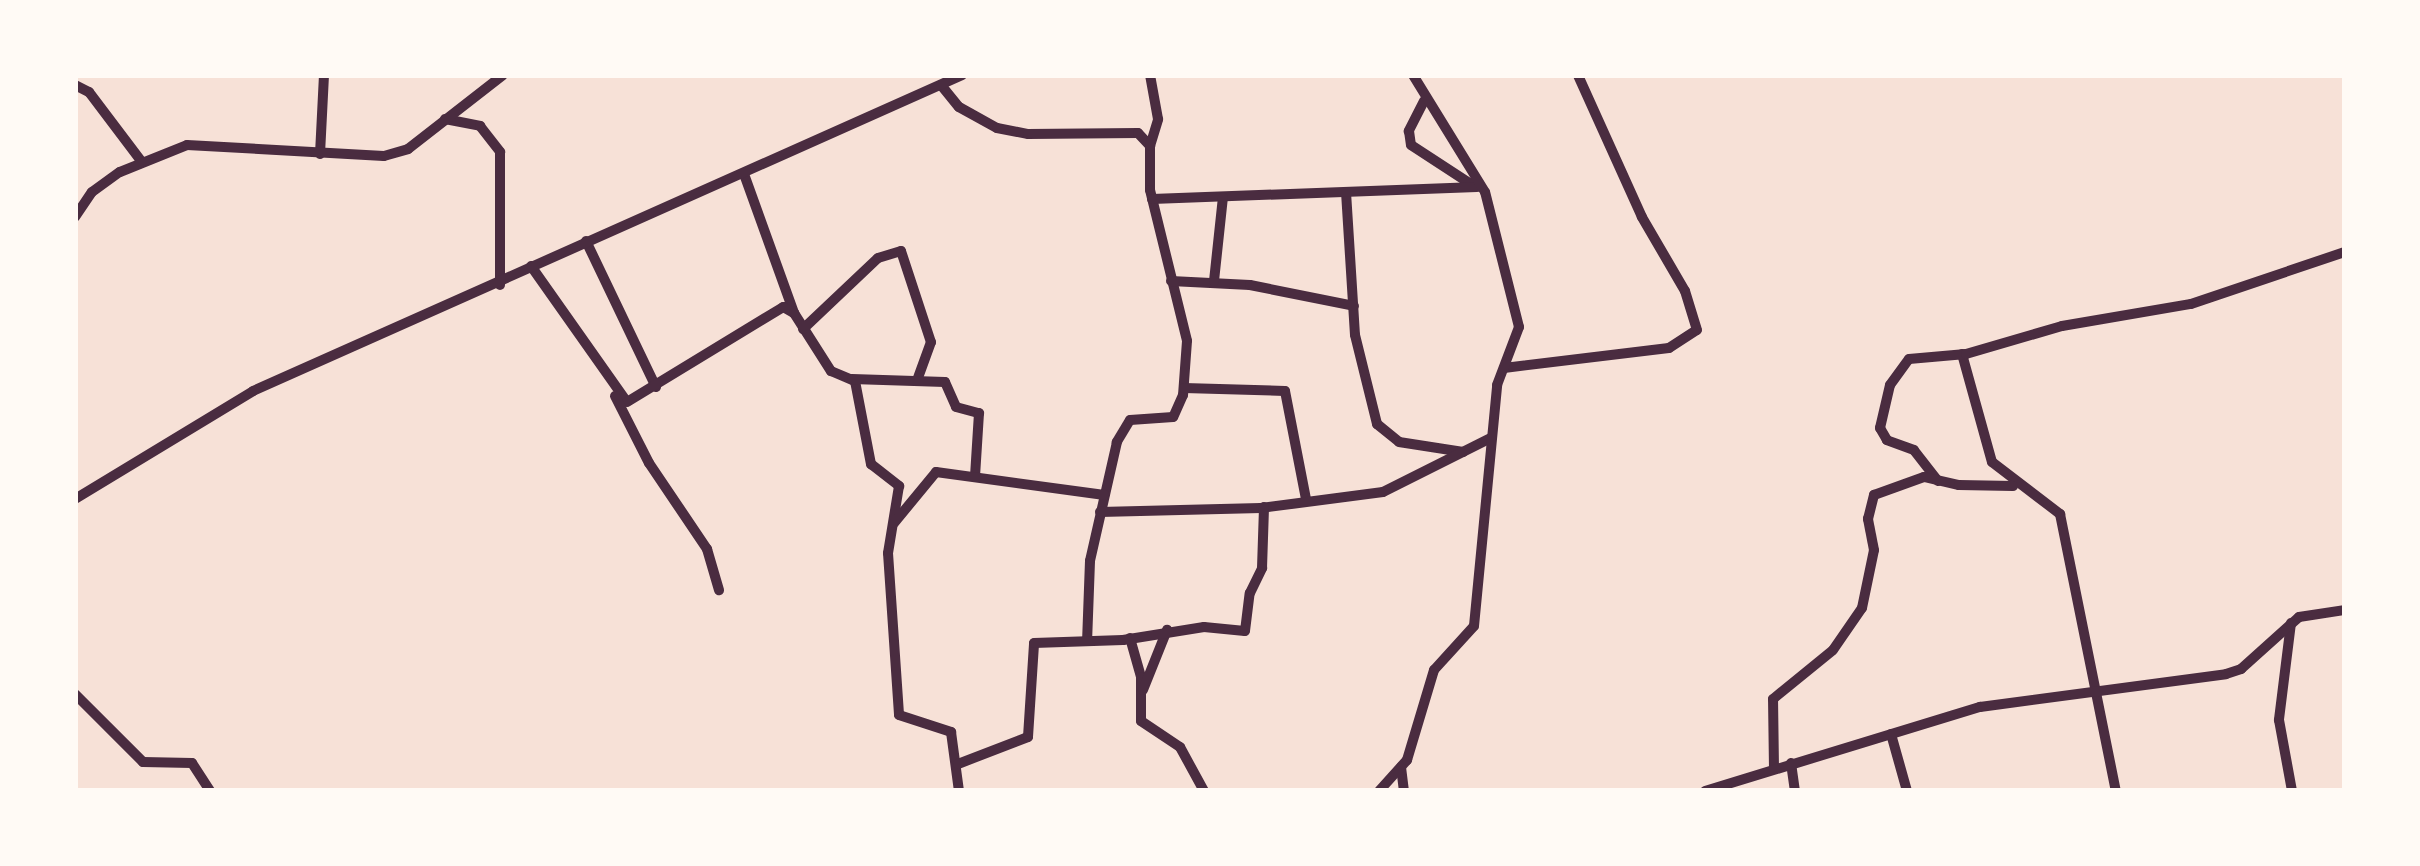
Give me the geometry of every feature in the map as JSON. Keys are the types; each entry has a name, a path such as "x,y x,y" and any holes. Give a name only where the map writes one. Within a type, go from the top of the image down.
{"street":[{"path":"320,154 324,75"},
{"path":"75,217 100,186 142,162 208,143 320,154 400,152 503,75"},
{"path":"75,500 253,392 500,285 586,241 962,75"},
{"path":"1087,641 1090,562 1104,495 1127,422 1173,418 1184,388 1188,340 1152,199 1150,146 1158,118 1150,75"},
{"path":"1378,791 1401,767 1434,670 1474,626 1491,438 1504,368 1519,327 1481,189 1424,101 1413,75"},
{"path":"1504,368 1668,348 1697,330 1685,292 1642,217 1578,75"},
{"path":"75,85 89,92 142,162"},
{"path":"941,85 969,115 998,128 1028,134 1138,133 1150,146"},
{"path":"1424,101 1409,131 1414,151 1481,189"},
{"path":"445,119 480,126 500,152 500,285"},
{"path":"744,174 794,312 830,371 851,378 945,382 954,404 978,413 975,476"},
{"path":"1152,199 1481,189"},
{"path":"1346,192 1354,306 1377,424 1399,442 1463,452"},
{"path":"1214,281 1223,198"},
{"path":"586,241 656,387"},
{"path":"803,329 878,258 901,251 931,342 918,378"},
{"path":"1938,482 1914,450 1882,435 1880,409 1908,359 1962,354 2062,326 2191,304 2345,252"},
{"path":"531,266 610,386 649,463 707,549 719,590"},
{"path":"1170,280 1214,281 1354,306"},
{"path":"610,386 632,402 776,309 794,312"},
{"path":"1962,354 1992,462 2018,486 2060,514 2092,688 2116,791"},
{"path":"851,378 864,410 871,464 899,486 888,602 899,714 946,728 958,764 958,791"},
{"path":"1184,388 1285,392 1306,499"},
{"path":"1100,512 1264,507 1402,488 1491,438"},
{"path":"893,524 932,474 975,476 1104,495"},
{"path":"1774,769 1775,695 1834,650 1862,608 1874,550 1871,498 1920,478 2018,486"},
{"path":"958,764 1028,737 1032,644 1130,638 1167,630 1246,630 1250,593 1262,568 1264,507"},
{"path":"1704,791 1980,706 2009,707 2092,688 2152,687 2241,669 2291,622 2345,610"},
{"path":"2291,622 2279,720 2292,791"},
{"path":"1141,695 1167,630"},
{"path":"1130,638 1143,726 1180,747 1204,791"},
{"path":"75,694 143,762 192,763 210,791"},
{"path":"1891,734 1907,791"},
{"path":"1791,763 1795,791"},
{"path":"1401,767 1404,791"}]}
